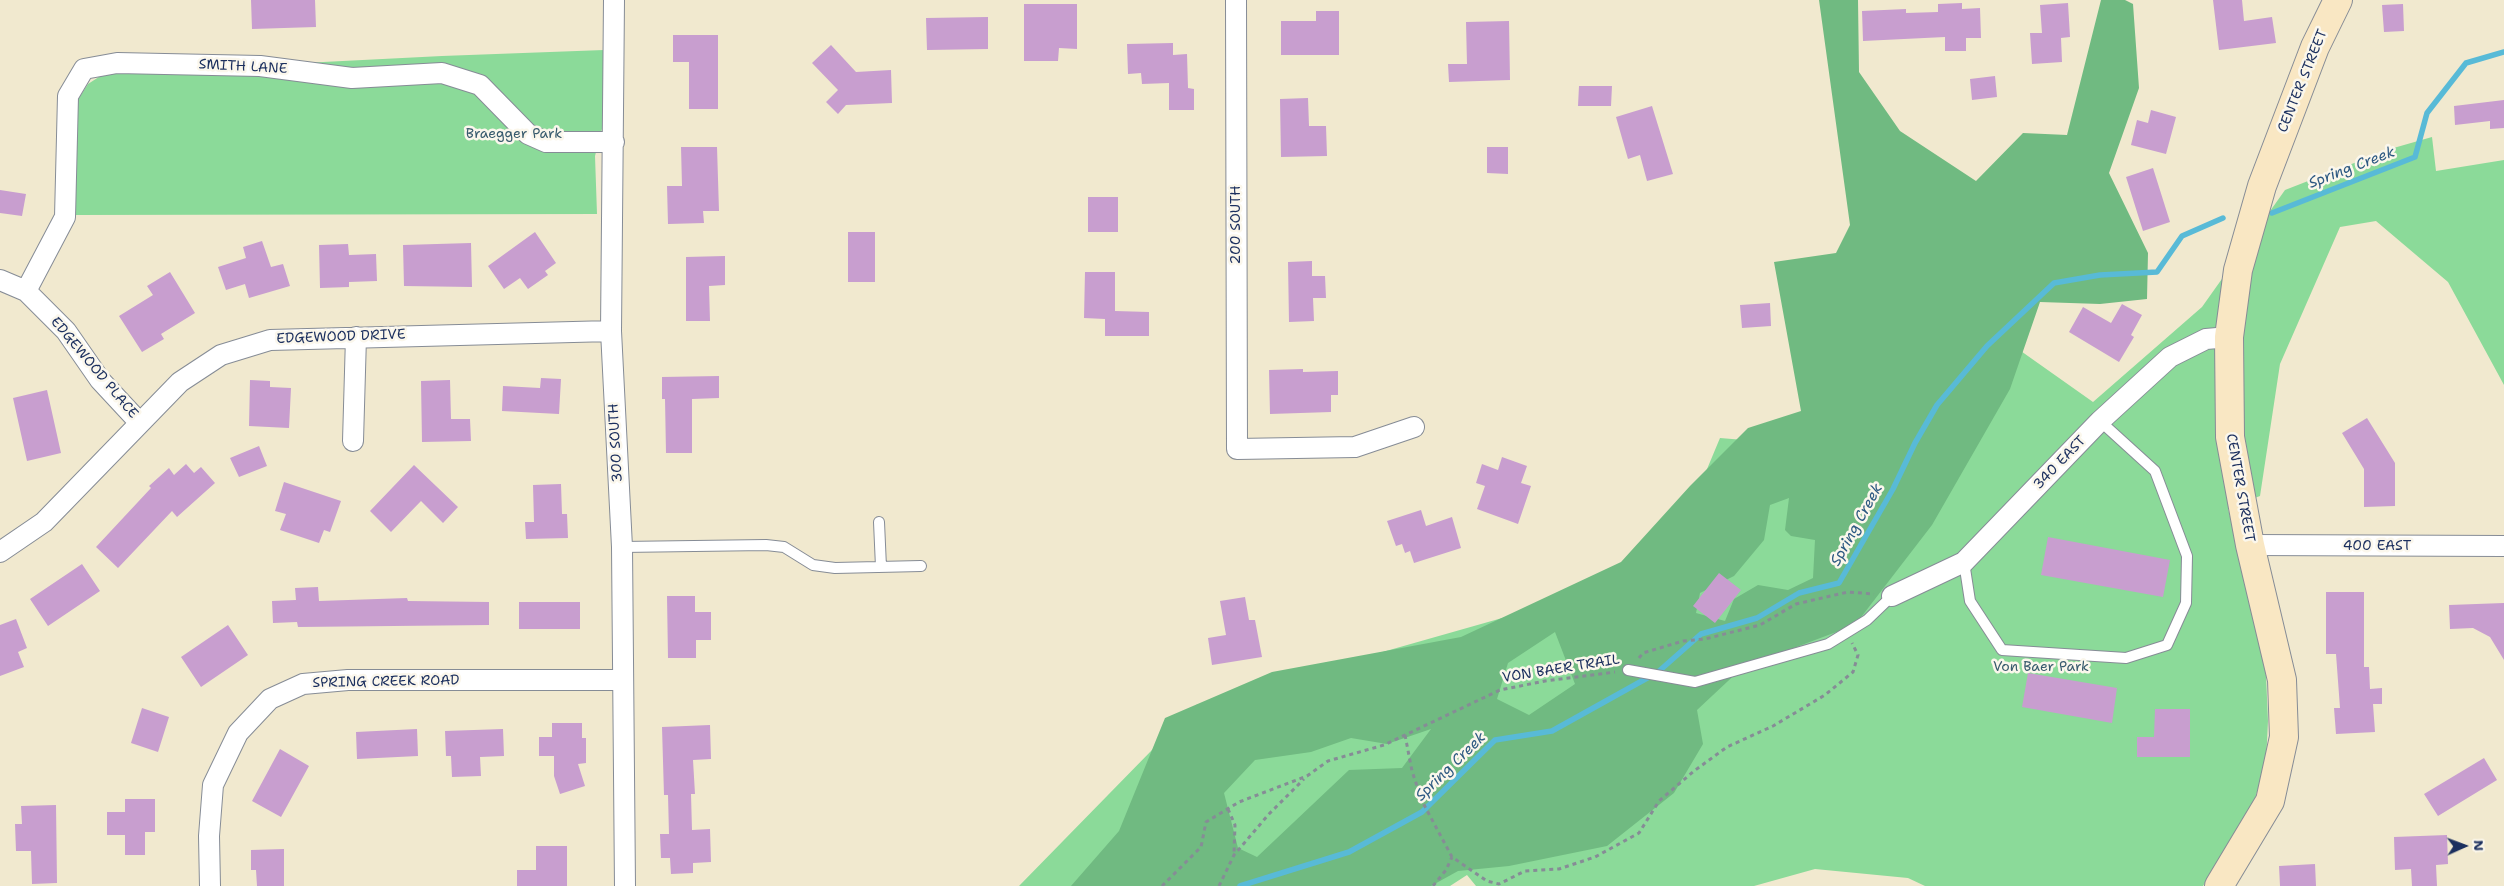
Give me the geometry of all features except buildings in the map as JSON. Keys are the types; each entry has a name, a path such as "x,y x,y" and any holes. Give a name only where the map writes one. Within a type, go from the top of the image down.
{"street":[{"name":"300 SOUTH","path":"614,0 611,331 622,547 625,886"},
{"name":"200 SOUTH","path":"1236,0 1237,449 1355,447 1414,427"},
{"name":"CENTER STREET","path":"2219,886 2270,802 2284,737 2282,680 2250,545 2230,437 2229,337 2238,270 2262,186 2315,47 2338,0"},
{"name":"SMITH LANE","path":"26,291 65,217 68,96 84,70 117,63 260,66 352,78 442,73 480,85 528,134 546,142 614,142"},
{"name":"EDGEWOOD PLACE","path":"0,280 26,291 66,331 100,380 139,422"},
{"name":"EDGEWOOD DRIVE","path":"0,552 44,522 139,422 180,382 221,355 270,340 356,336 611,331"},
{"path":"353,441 356,336"},
{"name":"340 EAST","path":"1892,596 1964,562 2100,421 2170,356 2206,339 2229,337"},
{"name":"400 EAST","path":"2250,545 2504,546"},
{"name":"SPRING CREEK ROAD","path":"210,886 209,836 213,785 238,733 270,698 303,684 348,680 622,680"}],"lane":[{"path":"1964,562 1970,601 2002,650 2126,658 2167,645 2186,604 2187,556 2155,471 2100,421"},
{"path":"879,522 881,567"},
{"path":"622,547 775,546 784,547 813,565 835,568 921,566"},
{"path":"1628,670 1696,682 1828,644 1866,620 1892,596"}],"path":[{"name":"VON BAER TRAIL","path":"1162,886 1201,847 1206,822 1239,802 1307,776 1328,761 1368,750 1406,734 1500,690 1545,681 1628,670 1643,653 1683,641 1705,639 1760,626 1796,604 1848,592 1892,596"},
{"path":"1492,886 1525,871 1559,870 1594,857 1639,833 1659,801 1694,771 1727,747 1773,726 1825,695 1853,672 1858,655 1852,643 1836,639"},
{"path":"1406,734 1412,771 1422,801 1432,816 1452,857 1487,881 1499,884"},
{"path":"1219,886 1234,855 1269,814 1307,776"},
{"path":"1228,809 1235,825 1234,855"},
{"path":"1434,886 1446,870 1452,857"}],"green space":[{"path":"1819,0 1858,0 1859,72 1900,131 1976,181 2023,133 2067,135 2101,0 2125,0 2133,4 2139,88 2109,173 2148,253 2147,299 2100,304 2040,302 2010,389 1932,525 1855,625 1743,667 1697,710 1703,744 1674,793 1607,846 1509,866 1458,871 1431,886 1071,886 1119,831 1165,718 1272,672 1461,637 1621,562 1690,486 1748,428 1801,411 1774,262 1836,253 1850,225","holes":["1789,498 1785,530 1791,536 1815,540 1813,578 1788,590 1758,585 1734,599 1725,621 1696,613 1700,593 1734,576 1764,540 1770,505","1555,632 1575,684 1529,715 1497,699 1508,663","1431,729 1402,768 1349,770 1257,857 1238,848 1224,793 1255,760 1311,752 1351,738 1387,744"]},
{"name":"Braegger Park","path":"604,50 603,125 595,156 597,214 71,215 73,107 88,84 105,73"},
{"name":"Von Baer Park","path":"2432,137 2436,171 2504,160 2504,385 2448,282 2376,221 2340,227 2280,364 2260,496 2228,508 2266,675 2268,721 2266,762 2251,812 2203,886 1925,886 1908,878 1815,869 1754,886 1476,886 1467,875 1450,886 1019,886 1196,705 1664,572 1720,438 1816,446 2018,349 2093,402 2202,307 2285,190 2390,149"}],"waterway":[{"name":"Spring Creek","path":"2272,213 2415,157 2427,113 2466,63 2504,52"},
{"name":"Spring Creek","path":"1240,886 1349,852 1422,812 1495,740 1552,731 1658,672 1701,634 1757,618 1799,593 1839,583 1893,489 1915,443 1937,405 1987,346 2054,283 2100,275 2157,272 2182,236 2223,218"}]}
